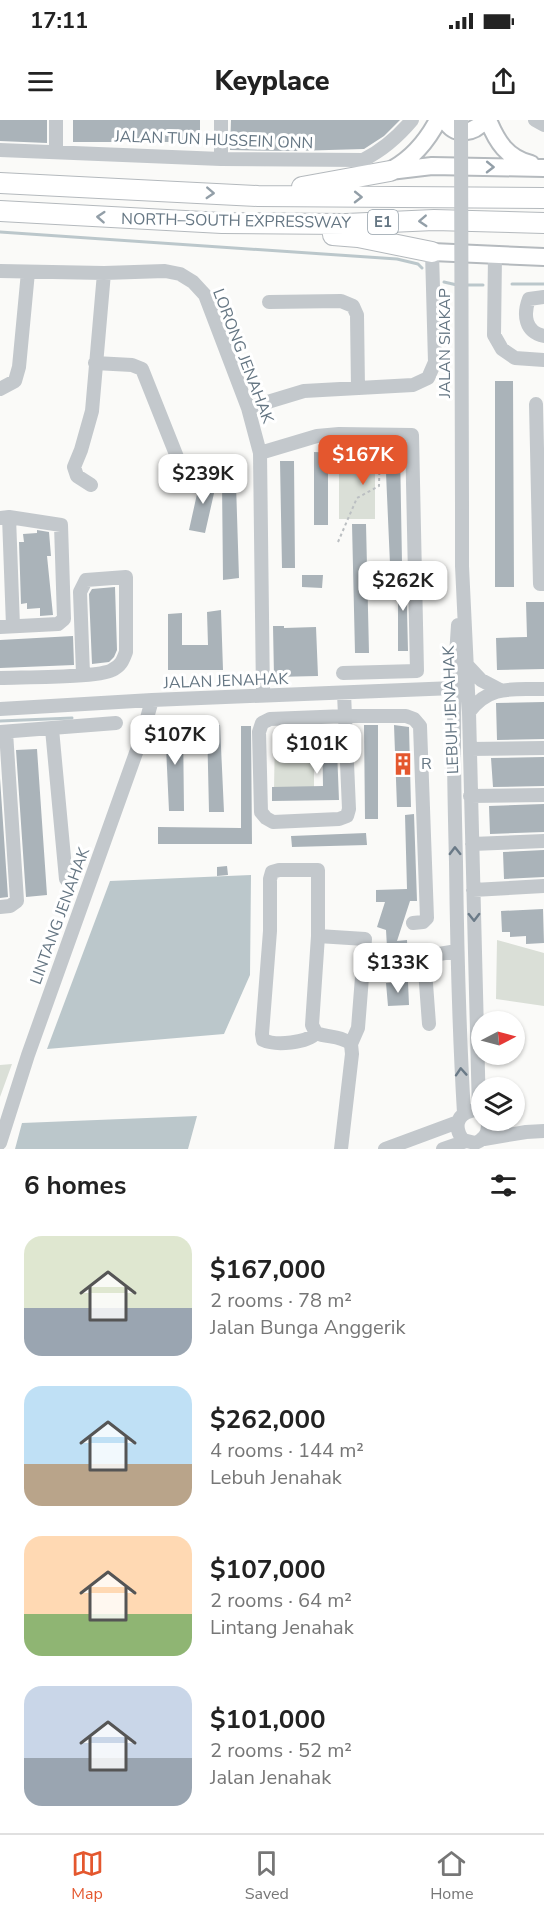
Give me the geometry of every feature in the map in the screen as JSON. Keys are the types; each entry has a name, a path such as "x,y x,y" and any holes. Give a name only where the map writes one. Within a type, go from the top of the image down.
{"highway":[{"path":"258,196 390,171"},
{"name":"NORTH–SOUTH EXPRESSWAY","path":"0,183 258,196 544,198"},
{"name":"NORTH–SOUTH EXPRESSWAY","path":"0,211 222,223 346,224 434,220 544,223"},
{"path":"222,223 358,237 432,252"}],"main road":[{"path":"390,171 416,152 438,120"},
{"path":"445,120 456,132 463,132 478,128 487,120 506,152 518,161 544,168"},
{"path":"390,171 432,166 544,168"},
{"path":"432,252 544,257"}],"street":[{"path":"56,120 56,151"},
{"path":"221,120 221,159"},
{"name":"JALAN TUN HUSSEIN ONN","path":"0,150 221,159 363,160 382,150 397,138 412,120"},
{"name":"JALAN SIAKAP","path":"460,120 462,566"},
{"path":"535,120 544,125"},
{"path":"248,408 304,391 413,385 428,378 435,362 432,252"},
{"path":"495,255 494,335 502,349 515,358 544,360"},
{"path":"0,271 104,273 92,411 74,467 76,476 91,485"},
{"name":"LORONG JENAHAK","path":"104,273 165,271 180,274 194,282 205,295 248,408 260,453 263,696"},
{"path":"0,389 15,381 20,367 28,272"},
{"path":"544,297 529,299 525,308 529,328 535,334 544,336"},
{"path":"269,302 341,301 353,306 357,315 358,388"},
{"path":"95,363 132,365 142,369 183,472"},
{"path":"536,404 542,584"},
{"path":"260,453 317,436 412,435 417,671 343,673"},
{"path":"5,518 61,525 64,619 58,624 7,627 5,518"},
{"name":"LEBUH JENAHAK","path":"462,566 482,1077"},
{"name":"LEBUH JENAHAK","path":"461,1118 453,739 462,566"},
{"path":"0,678 83,674 110,672 123,662 126,652 126,577 86,580 80,592 83,674"},
{"path":"0,633 81,629"},
{"path":"467,665 481,680 500,690"},
{"name":"JALAN JENAHAK","path":"0,709 152,700 454,688"},
{"path":"469,712 477,701 500,690 544,689"},
{"path":"344,693 346,716 349,809 347,816 339,819 273,822 261,812 259,732 262,723 270,719 346,716 406,716 414,719 420,726 427,918 423,922 413,923"},
{"name":"LINTANG JENAHAK","path":"1,1137 142,736 152,700"},
{"path":"0,907 10,906 17,901 3,732 116,723"},
{"path":"52,729 66,879"},
{"path":"470,750 544,748"},
{"path":"470,796 544,795"},
{"path":"472,844 544,841"},
{"path":"316,1033 304,1041 269,1043 263,1040 270,931 270,879 272,872 279,870 318,870 318,936 312,1025 316,1033 343,1038 351,1044"},
{"path":"473,890 544,886"},
{"path":"318,936 365,939 358,1028 351,1044 352,1054 341,1149"},
{"path":"429,1024 427,964 433,955 457,951"},
{"path":"433,955 458,974"},
{"path":"385,1149 461,1118 471,1112"},
{"path":"461,1118 459,1135 466,1141 475,1143 484,1138 544,1131"},
{"path":"484,1138 488,1131"},
{"path":"522,1131 526,1132"},
{"path":"443,1149 466,1141"}],"path":[{"path":"338,542 357,498 380,486 380,434"}],"shaded area":[{"path":"339,473 375,473 375,519 339,519"},
{"path":"275,732 314,733 314,790 274,790"},
{"path":"251,875 250,975 224,1034 47,1049 110,881"},
{"path":"497,940 544,953 544,1006 496,999"},
{"path":"12,1064 0,1097 0,1065"},
{"path":"197,1116 188,1149 15,1149 22,1123"}],"building":[{"path":"0,120 47,120 47,143 0,141"},
{"path":"73,120 200,120 200,142 73,142"},
{"path":"231,120 400,120 384,136 364,149 294,151 230,150"},
{"path":"495,381 513,381 514,587 495,587"},
{"path":"400,449 402,563 390,564 386,473 328,473 328,525 314,525 314,452 339,453 339,450"},
{"path":"280,461 294,461 295,568 282,568"},
{"path":"201,476 217,480 205,533 189,530"},
{"path":"222,481 236,484 239,578 223,580"},
{"path":"352,524 366,524 369,653 355,653"},
{"path":"37,530 49,532 51,556 47,556 53,615 40,616 40,608 27,609 27,603 21,604 19,542 24,542 23,534 37,533"},
{"path":"398,569 406,569 408,651 398,651"},
{"path":"302,575 323,575 322,588 302,587"},
{"path":"115,587 117,650 109,662 92,664 89,594 92,589"},
{"path":"526,602 544,602 544,669 497,670 496,638 527,637"},
{"path":"221,610 223,670 168,670 168,614 182,613 182,645 208,645 207,612"},
{"path":"273,626 316,627 318,676 274,677"},
{"path":"73,636 74,665 0,668 0,640"},
{"path":"544,702 544,739 497,740 496,703"},
{"path":"207,723 220,725 224,812 209,812"},
{"path":"183,724 184,811 169,811 165,725"},
{"path":"336,725 339,800 272,801 272,787 323,786 322,726"},
{"path":"364,725 378,725 378,819 365,819"},
{"name":"R","path":"394,725 409,727 411,807 397,807"},
{"path":"241,726 251,726 252,844 158,844 158,827 241,828"},
{"path":"37,749 47,895 26,897 16,750"},
{"path":"544,757 544,786 493,787 491,758"},
{"path":"0,778 8,897 0,898"},
{"path":"544,804 544,832 490,834 489,806"},
{"path":"414,814 417,901 410,901 397,941 407,940 408,964 388,965 386,930 377,927 385,902 376,902 376,890 407,889 405,815"},
{"path":"366,833 367,845 292,847 291,836"},
{"path":"544,850 544,877 504,879 503,852"},
{"path":"227,866 228,875 217,876 217,867"},
{"path":"543,909 544,943 526,944 526,936 510,937 510,932 502,932 501,911"},
{"path":"408,982 409,1005 388,1006 386,983"}],"waterway":[{"path":"0,232 397,259 418,264 422,268"},
{"path":"444,282 457,285"},
{"path":"512,284 544,284"},
{"path":"466,285 483,285"},
{"path":"0,721 72,718"}],"place":[{"name":"R","path":"403,764"}]}
